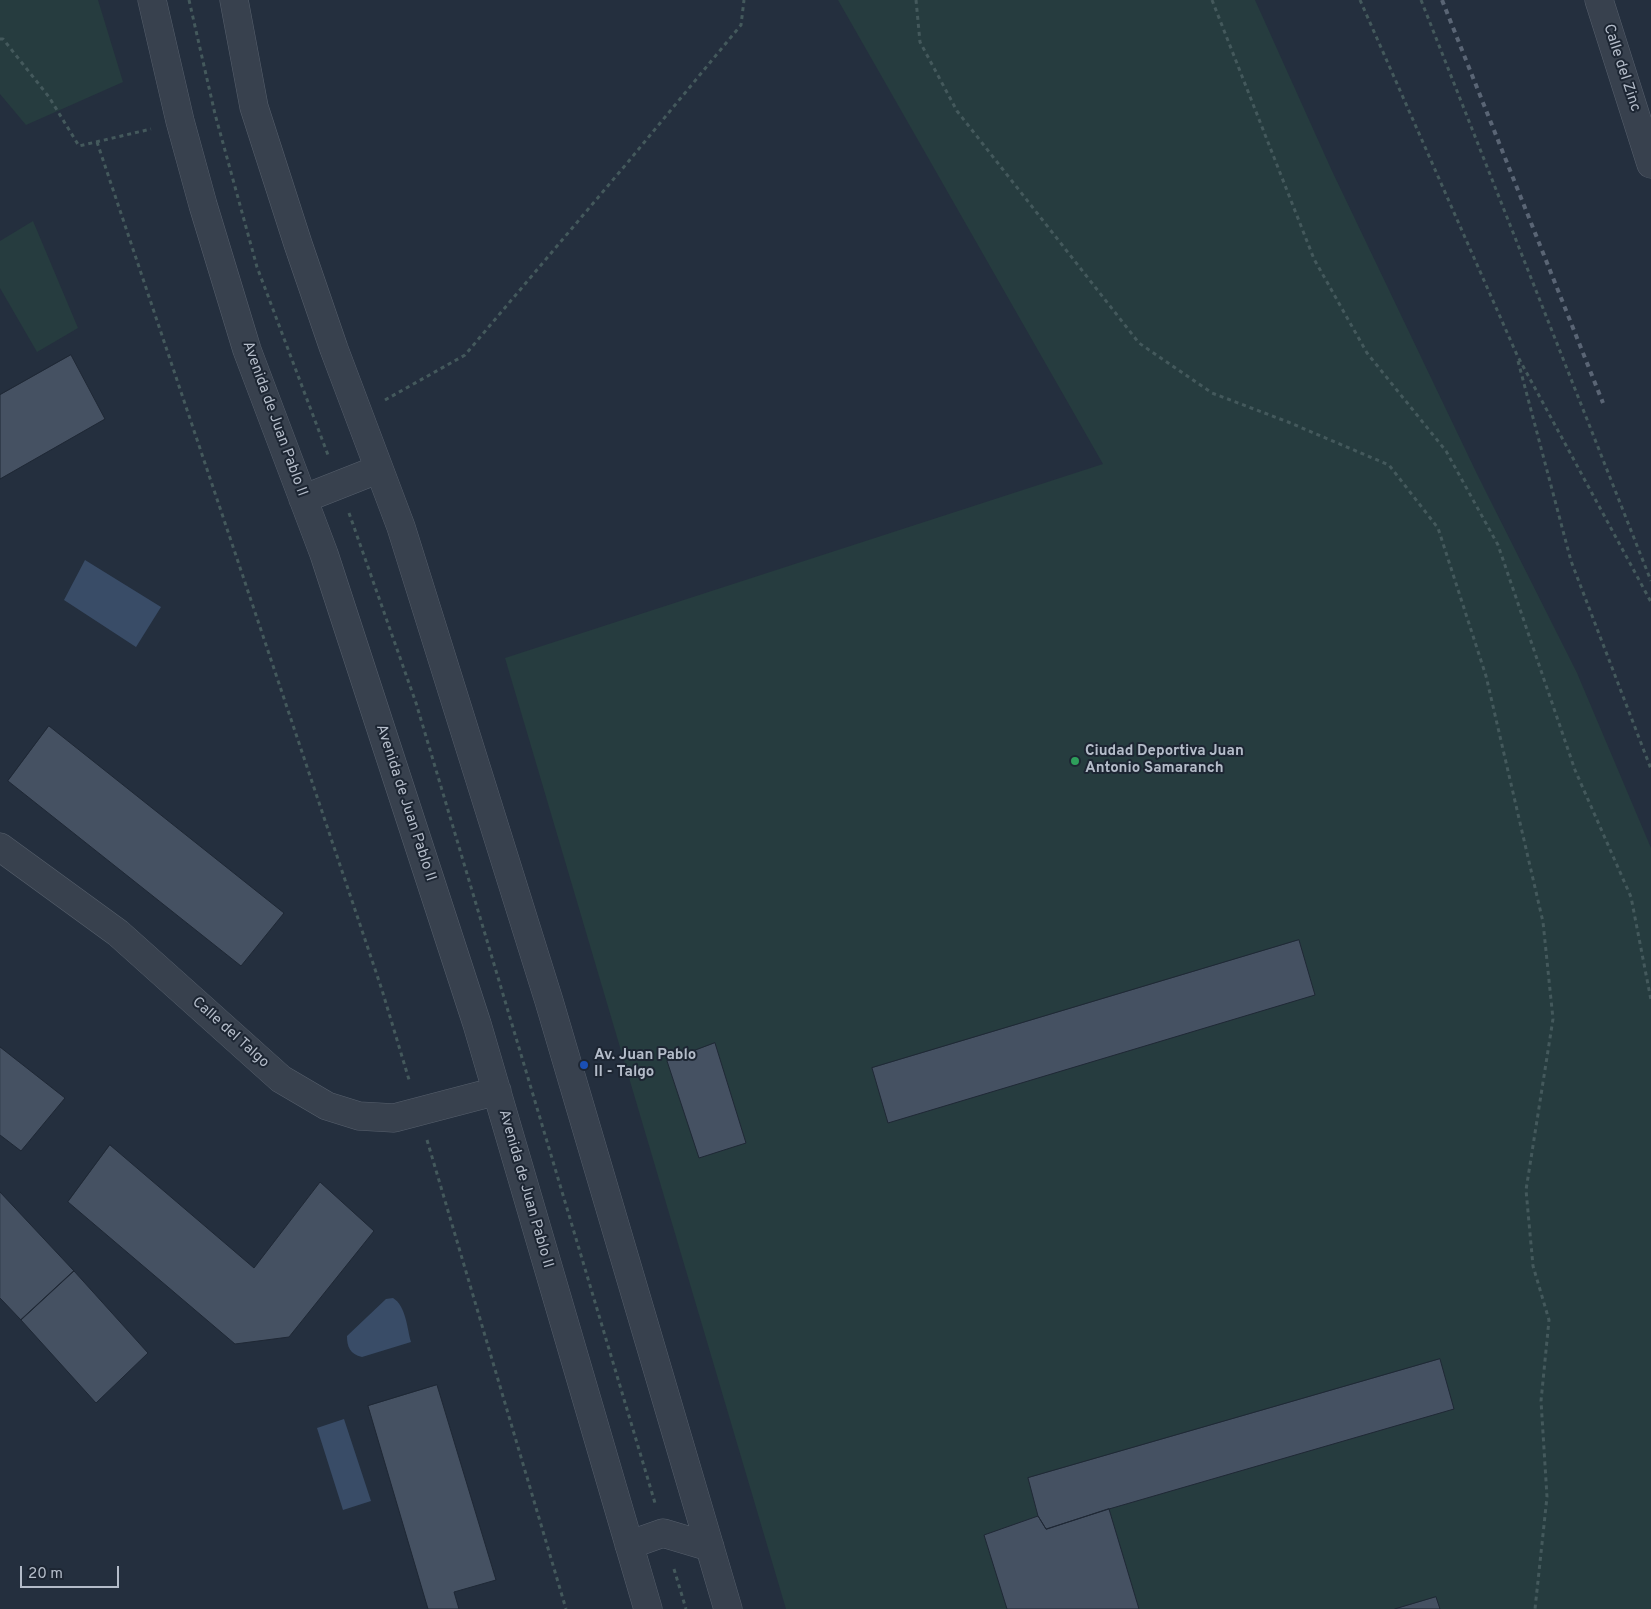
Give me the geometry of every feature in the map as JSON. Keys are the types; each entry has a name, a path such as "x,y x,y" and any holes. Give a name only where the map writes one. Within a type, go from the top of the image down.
{"street":[{"name":"Avenida de Juan Pablo II","path":"152,0 180,121 203,205 247,350 304,499 333,582 471,1005 648,1609"},
{"path":"234,0 254,107 334,349 401,527 546,992 728,1609"},
{"name":"Calle del Zinc","path":"1599,0 1651,164"},
{"path":"304,499 379,469"},
{"name":"Calle del Talgo","path":"0,847 118,933 281,1079 327,1106 359,1116 394,1118 419,1113 497,1091"},
{"path":"629,1544 664,1533 710,1547"}],"path":[{"path":"359,415 465,356 741,25 744,0"},
{"path":"916,0 920,42 957,112 1139,343 1212,393 1288,422 1389,465 1438,528 1486,676 1543,922 1553,1020 1526,1190 1534,1266 1549,1320 1541,1401 1547,1497 1535,1609"},
{"path":"1212,0 1314,259 1367,352 1446,451 1498,545 1575,770 1631,897 1651,1000"},
{"path":"1360,0 1517,355 1651,602"},
{"path":"1421,0 1651,581"},
{"path":"0,38 4,39 49,97 79,146 180,121"},
{"path":"98,142 375,971 566,1609"},
{"path":"1517,355 1571,561 1651,769"}],"green space":[{"path":"0,0 98,0 123,82 26,125 0,94"},
{"name":"Ciudad Deportiva Juan Antonio Samaranch","path":"838,0 1255,0 1332,171 1477,474 1577,673 1651,848 1651,1609 786,1609 505,658 1103,464"},
{"path":"33,221 78,328 37,352 0,288 0,241"}],"water":[{"path":"85,560 161,607 136,647 64,600"},
{"path":"393,1298 401,1306 411,1342 362,1357 352,1352 347,1336 386,1299"},
{"path":"344,1419 371,1501 343,1510 317,1428"}],"building":[{"path":"71,355 105,419 0,479 0,395"},
{"path":"49,726 284,913 241,966 8,781"},
{"path":"1299,940 1315,995 888,1123 872,1068"},
{"path":"715,1043 746,1143 699,1158 667,1061"},
{"path":"0,1047 65,1098 21,1151 0,1135"},
{"path":"110,1145 254,1268 320,1182 374,1231 289,1337 235,1344 68,1202"},
{"path":"0,1192 74,1271 21,1320 0,1298"},
{"path":"74,1271 148,1353 96,1403 21,1320"},
{"path":"1440,1359 1454,1409 1046,1529 1038,1516 1028,1478"},
{"path":"437,1385 496,1580 454,1592 459,1609 428,1609 368,1406"},
{"path":"1109,1509 1139,1609 1007,1609 984,1535 1038,1516 1046,1529"},
{"path":"1436,1597 1440,1609 1395,1609"}],"railway":[{"path":"1442,0 1603,403"}],"place":[{"name":"Ciudad Deportiva Juan Antonio Samaranch","path":"1075,761"},
{"name":"Av. Juan Pablo II - Talgo","path":"584,1065"}]}
